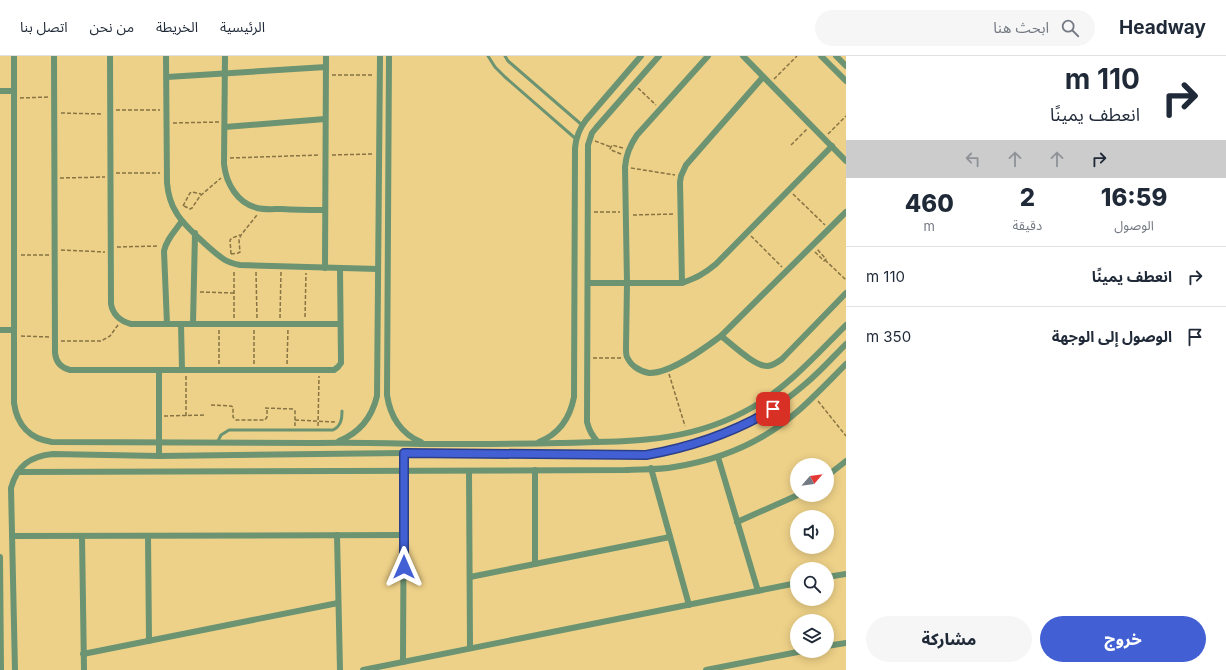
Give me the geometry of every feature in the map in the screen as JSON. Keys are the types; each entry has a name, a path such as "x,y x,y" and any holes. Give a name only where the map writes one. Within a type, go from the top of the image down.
{"street":[{"path":"14,56 15,410 20,422 28,432 45,441 311,444 337,442 425,444 598,442 667,438 704,429 753,407 796,375 846,326"},
{"path":"54,56 55,353 57,361 62,367 70,370 334,370 340,363 340,268"},
{"path":"110,56 111,304 114,313 121,320 130,324 340,324"},
{"path":"166,56 166,173 168,193 171,203 182,221 217,254 232,263 245,266 378,269"},
{"path":"225,56 224,158 226,175 231,187 240,198 251,206 262,208 325,210"},
{"path":"325,268 326,56"},
{"path":"337,442 358,431 368,418 377,396 380,56"},
{"path":"389,56 387,395 390,411 398,425 410,436 425,444"},
{"path":"537,443 555,433 562,426 572,408 574,397 576,139 582,125 641,56"},
{"path":"598,442 592,437 587,422 588,150 590,139 596,128 659,56"},
{"path":"708,56 637,135 627,153 625,167 627,213 626,348 627,358 633,365 640,370 649,373 658,372 667,369 702,350 721,336 846,212"},
{"path":"743,56 846,161"},
{"path":"822,56 846,81"},
{"path":"836,56 846,66"},
{"path":"167,77 326,67"},
{"path":"682,283 681,176 686,165 763,77"},
{"path":"0,91 14,95"},
{"path":"225,125 325,119"},
{"path":"588,283 682,283 694,279 706,272 832,146"},
{"path":"167,324 164,251 165,246 182,221"},
{"path":"193,324 195,233"},
{"path":"721,336 759,365 767,366 775,364 846,293"},
{"path":"182,324 184,370"},
{"path":"0,330 14,333"},
{"path":"15,670 11,488 13,480 24,465 32,459 42,455 159,456 404,453 646,455 685,447 704,441 740,427 773,409 804,386 846,344"},
{"path":"18,472 469,471 672,468 718,457 760,438 797,412 846,364"},
{"path":"159,370 159,456"},
{"path":"403,662 404,453"},
{"path":"718,457 758,591"},
{"path":"834,470 846,461"},
{"path":"652,468 689,605"},
{"path":"535,470 535,564"},
{"path":"469,471 470,648"},
{"path":"737,522 790,499"},
{"path":"337,535 340,670"},
{"path":"12,536 404,535"},
{"path":"82,536 84,670"},
{"path":"148,536 149,641"},
{"path":"470,577 670,537"},
{"path":"0,557 1,670"},
{"path":"834,576 846,574"},
{"path":"362,670 790,584"},
{"path":"84,654 338,603"},
{"path":"834,645 846,642"},
{"path":"706,670 790,654"}],"lane":[{"path":"488,56 495,67 505,77 576,139"},
{"path":"506,56 508,60 582,125"},
{"path":"217,443 221,435 229,430 333,430 339,426 341,422 342,411"}],"path":[{"path":"770,83 796,56"},
{"path":"326,75 380,75"},
{"path":"634,84 661,109"},
{"path":"14,95 54,97"},
{"path":"53,113 167,109"},
{"path":"824,138 846,116"},
{"path":"167,123 225,125"},
{"path":"790,145 811,125"},
{"path":"590,139 611,147 612,145 627,153"},
{"path":"611,147 611,150 627,153"},
{"path":"224,158 380,153"},
{"path":"625,167 681,176"},
{"path":"54,179 166,173"},
{"path":"184,206 190,209 192,208 202,194 226,175"},
{"path":"789,190 829,229"},
{"path":"176,213 184,206 190,193 202,194"},
{"path":"231,254 240,252 239,240 241,235 262,208"},
{"path":"588,212 681,214"},
{"path":"747,232 786,272"},
{"path":"234,324 234,293 230,240 241,235"},
{"path":"14,255 165,246"},
{"path":"811,247 826,258 825,260"},
{"path":"811,247 824,261 825,260 846,280"},
{"path":"254,370 256,266"},
{"path":"280,324 281,267"},
{"path":"305,324 306,267"},
{"path":"193,292 234,293"},
{"path":"14,333 55,339 101,341 110,336 121,320"},
{"path":"219,324 219,370"},
{"path":"287,370 288,324"},
{"path":"587,358 627,358"},
{"path":"318,430 319,369"},
{"path":"667,369 687,434"},
{"path":"184,370 186,416"},
{"path":"814,396 846,436"},
{"path":"210,405 232,406 233,417 236,420 265,420 267,417 266,408 293,409 295,411 295,430"},
{"path":"164,416 206,416"},
{"path":"295,420 341,422"}],"route":[{"path":"404,567 404,453 646,455 666,452 722,435 773,409"}]}
